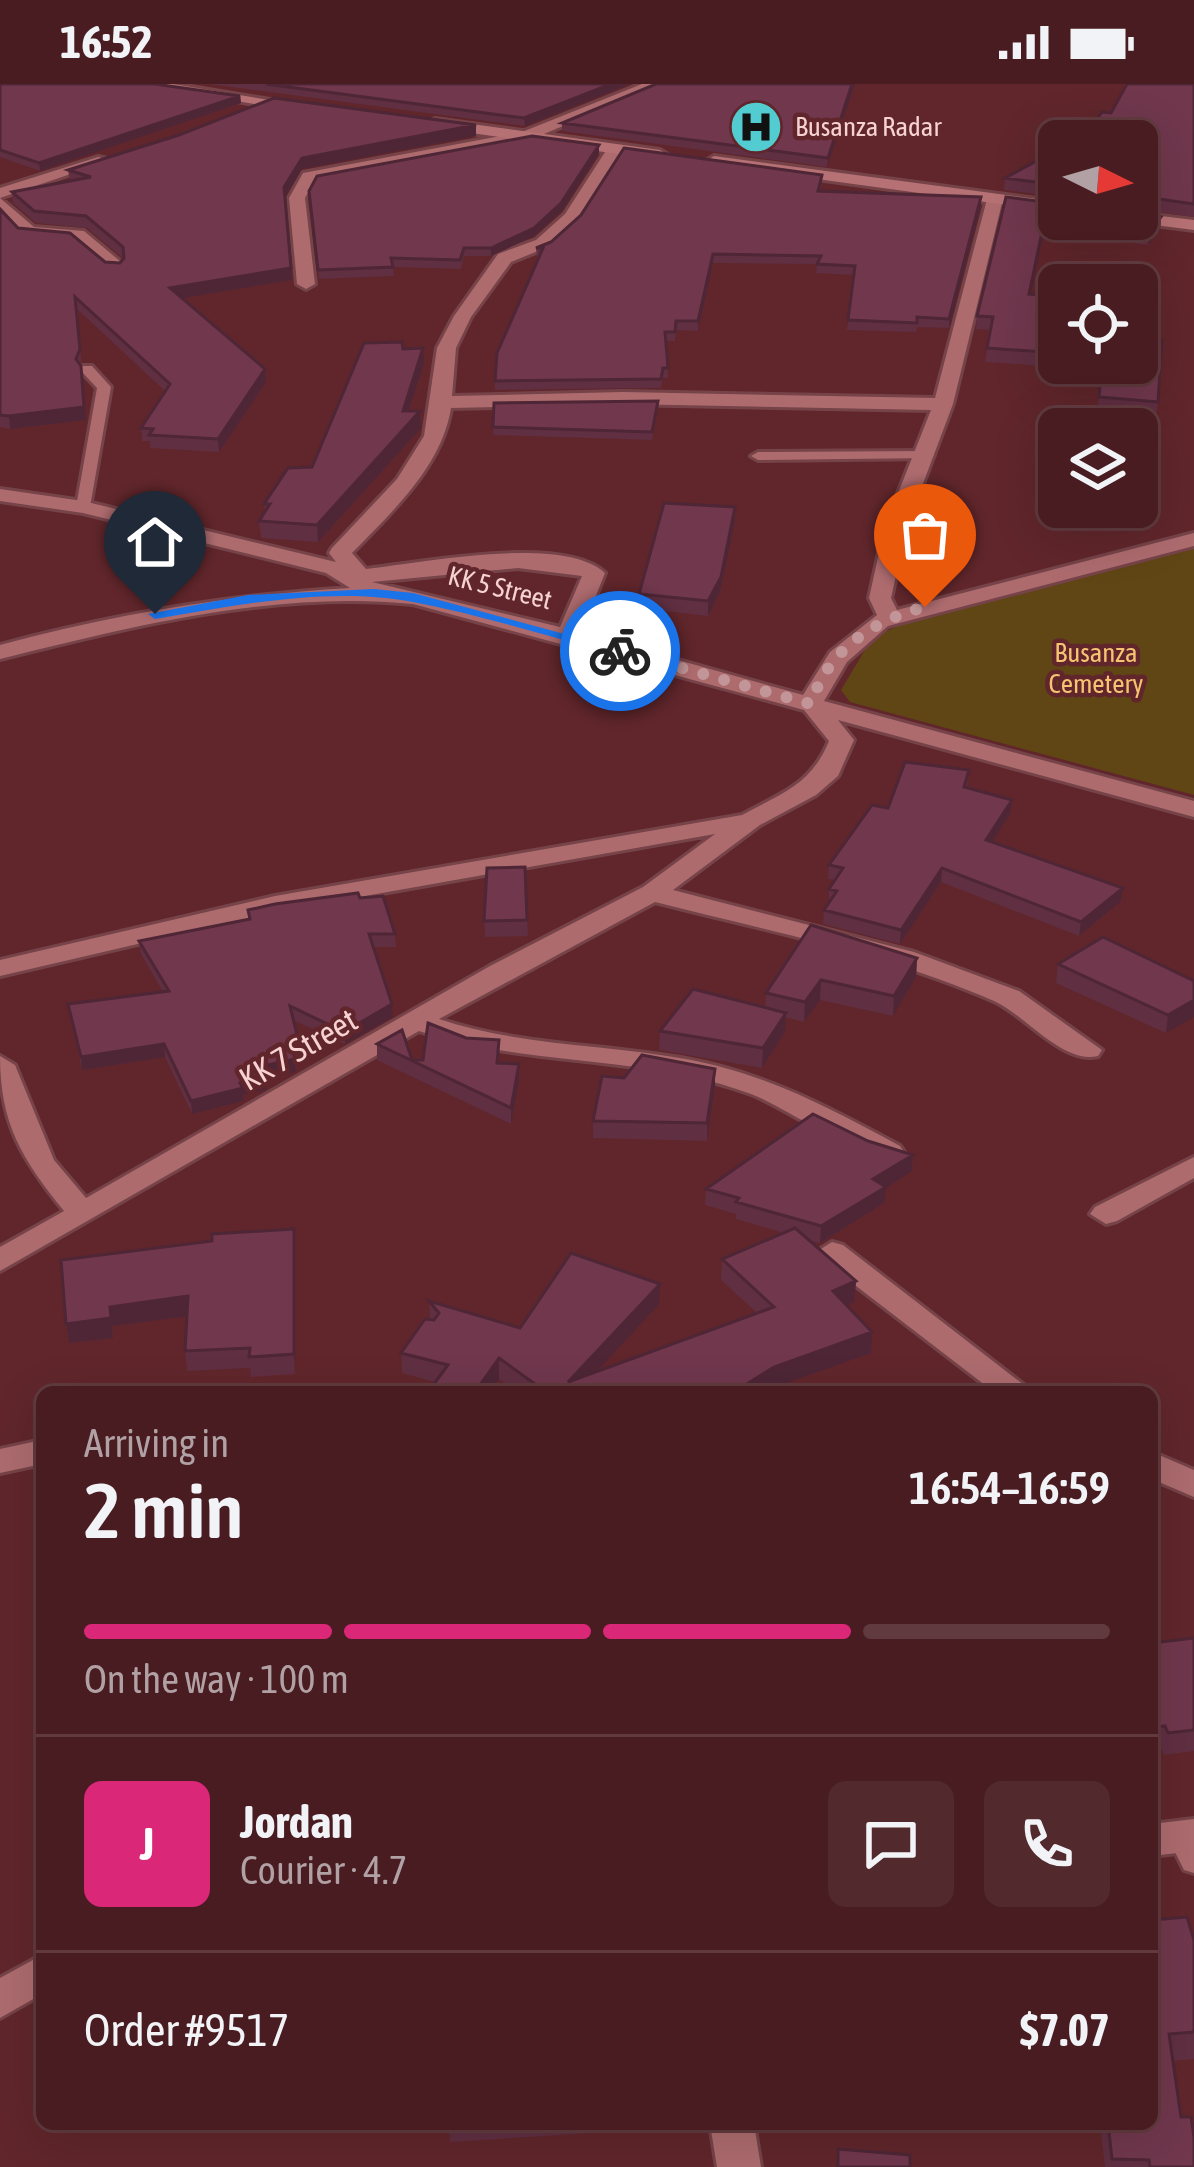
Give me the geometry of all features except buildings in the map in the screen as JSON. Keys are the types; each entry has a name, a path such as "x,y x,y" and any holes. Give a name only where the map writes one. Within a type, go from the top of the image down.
{"main road":[{"path":"141,84 324,110"},
{"path":"421,122 682,158"},
{"path":"704,160 1038,204"},
{"path":"1158,221 1194,225"}],"street":[{"path":"306,284 297,198 309,176 526,136 655,84"},
{"path":"230,117 268,103"},
{"path":"367,585 340,553 388,501 434,436 442,403 443,358 453,331 504,258 526,254 554,238 584,204 615,149"},
{"path":"114,157 0,198 28,232 78,235 116,266"},
{"path":"889,616 880,598 892,544 943,404 995,199"},
{"path":"442,403 623,398 943,404"},
{"name":"KK 5 Street","path":"0,495 83,507 334,568 367,585 1194,808"},
{"path":"811,704 817,683 850,642 889,616 1194,539"},
{"path":"0,652 109,622 533,561 581,562 594,572 568,637"},
{"name":"KK 7 Street","path":"0,968 275,904 751,820 787,805 829,772 842,740 811,704"},
{"name":"KK 7 Street","path":"0,1261 500,972 652,893 751,820"},
{"path":"652,893 904,958 1009,997 1088,1050"},
{"path":"418,1021 479,1041 720,1074 781,1094 889,1152"},
{"path":"0,1065 40,1162 83,1214"},
{"path":"1106,1214 1194,1166"},
{"path":"832,1252 1008,1386"},
{"path":"0,1462 36,1453"},
{"path":"1158,1467 1194,1485"},
{"path":"0,2000 36,1976"},
{"path":"734,2130 739,2167"}],"lane":[{"path":"83,507 98,450 104,400 104,387 87,369"},
{"path":"758,456 926,455"}],"green space":[{"name":"Busanza Cemetery","path":"1194,545 1194,795 850,702 841,690 872,638 915,618"}],"way so far":[{"path":"620,651 811,704 817,683 850,642 889,616 925,607"}],"place":[{"name":"Busanza Radar","path":"756,127"}],"route":[{"path":"155,614 248,599 374,593 413,597 620,651"}]}
